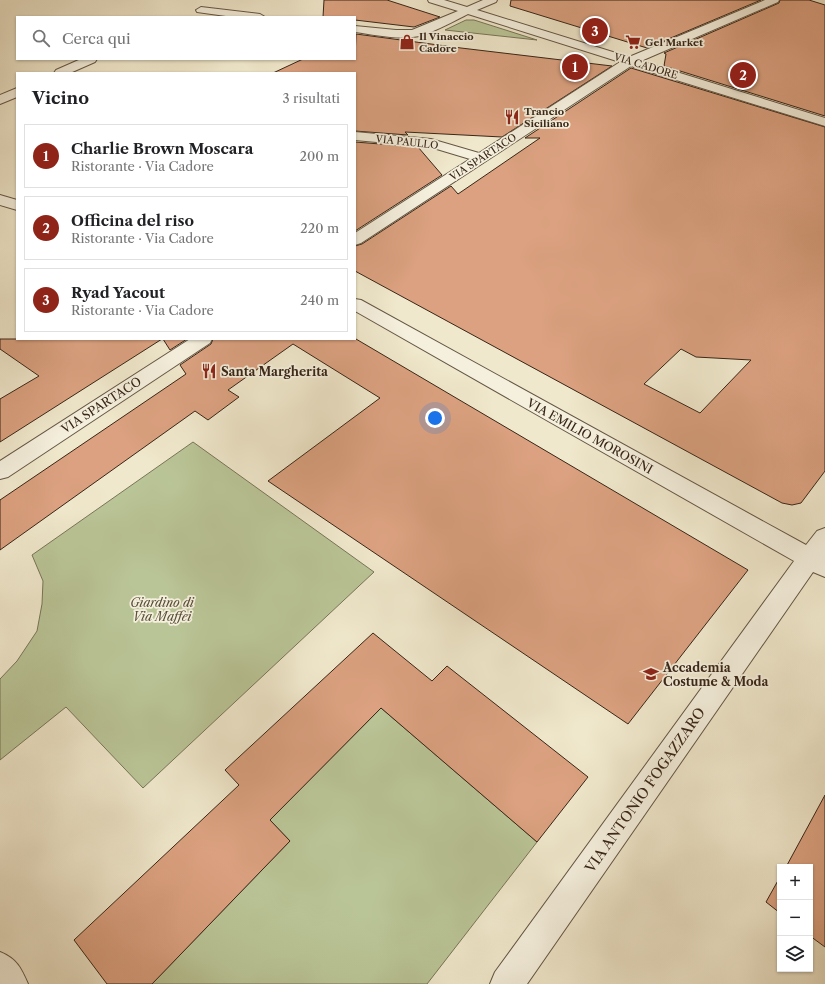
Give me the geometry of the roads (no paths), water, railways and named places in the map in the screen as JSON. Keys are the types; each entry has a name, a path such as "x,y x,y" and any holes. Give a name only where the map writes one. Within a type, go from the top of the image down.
{"street":[{"name":"VIA CADORE","path":"433,0 825,122"},
{"path":"356,29 413,34 492,0"},
{"name":"VIA SPARTACO","path":"356,239 630,61 774,0"},
{"path":"218,2 196,12 247,16"},
{"path":"62,72 89,60"},
{"path":"0,100 16,92"},
{"path":"0,106 16,108"},
{"name":"VIA PAULLO","path":"356,136 431,143 481,158"},
{"path":"0,200 16,204"},
{"name":"VIA EMILIO MOROSINI","path":"356,305 820,554"},
{"name":"VIA SPARTACO","path":"0,471 201,340"},
{"name":"VIA ANTONIO FOGAZZARO","path":"507,984 820,554"},
{"path":"0,969 10,984"}],"place":[{"name":"Ryad Yacout","path":"595,31"},
{"name":"Il Vinaccio Cadore","path":"407,42"},
{"name":"Gel Market","path":"633,42"},
{"name":"Charlie Brown Moscara","path":"575,67"},
{"name":"Officina del riso","path":"743,75"},
{"name":"Trancio Siciliano","path":"512,117"},
{"name":"Santa Margherita","path":"209,371"},
{"name":"Accademia Costume & Moda","path":"651,674"}],"park label":[{"name":"Giardino di Via Maffei","path":"162,609"}]}
